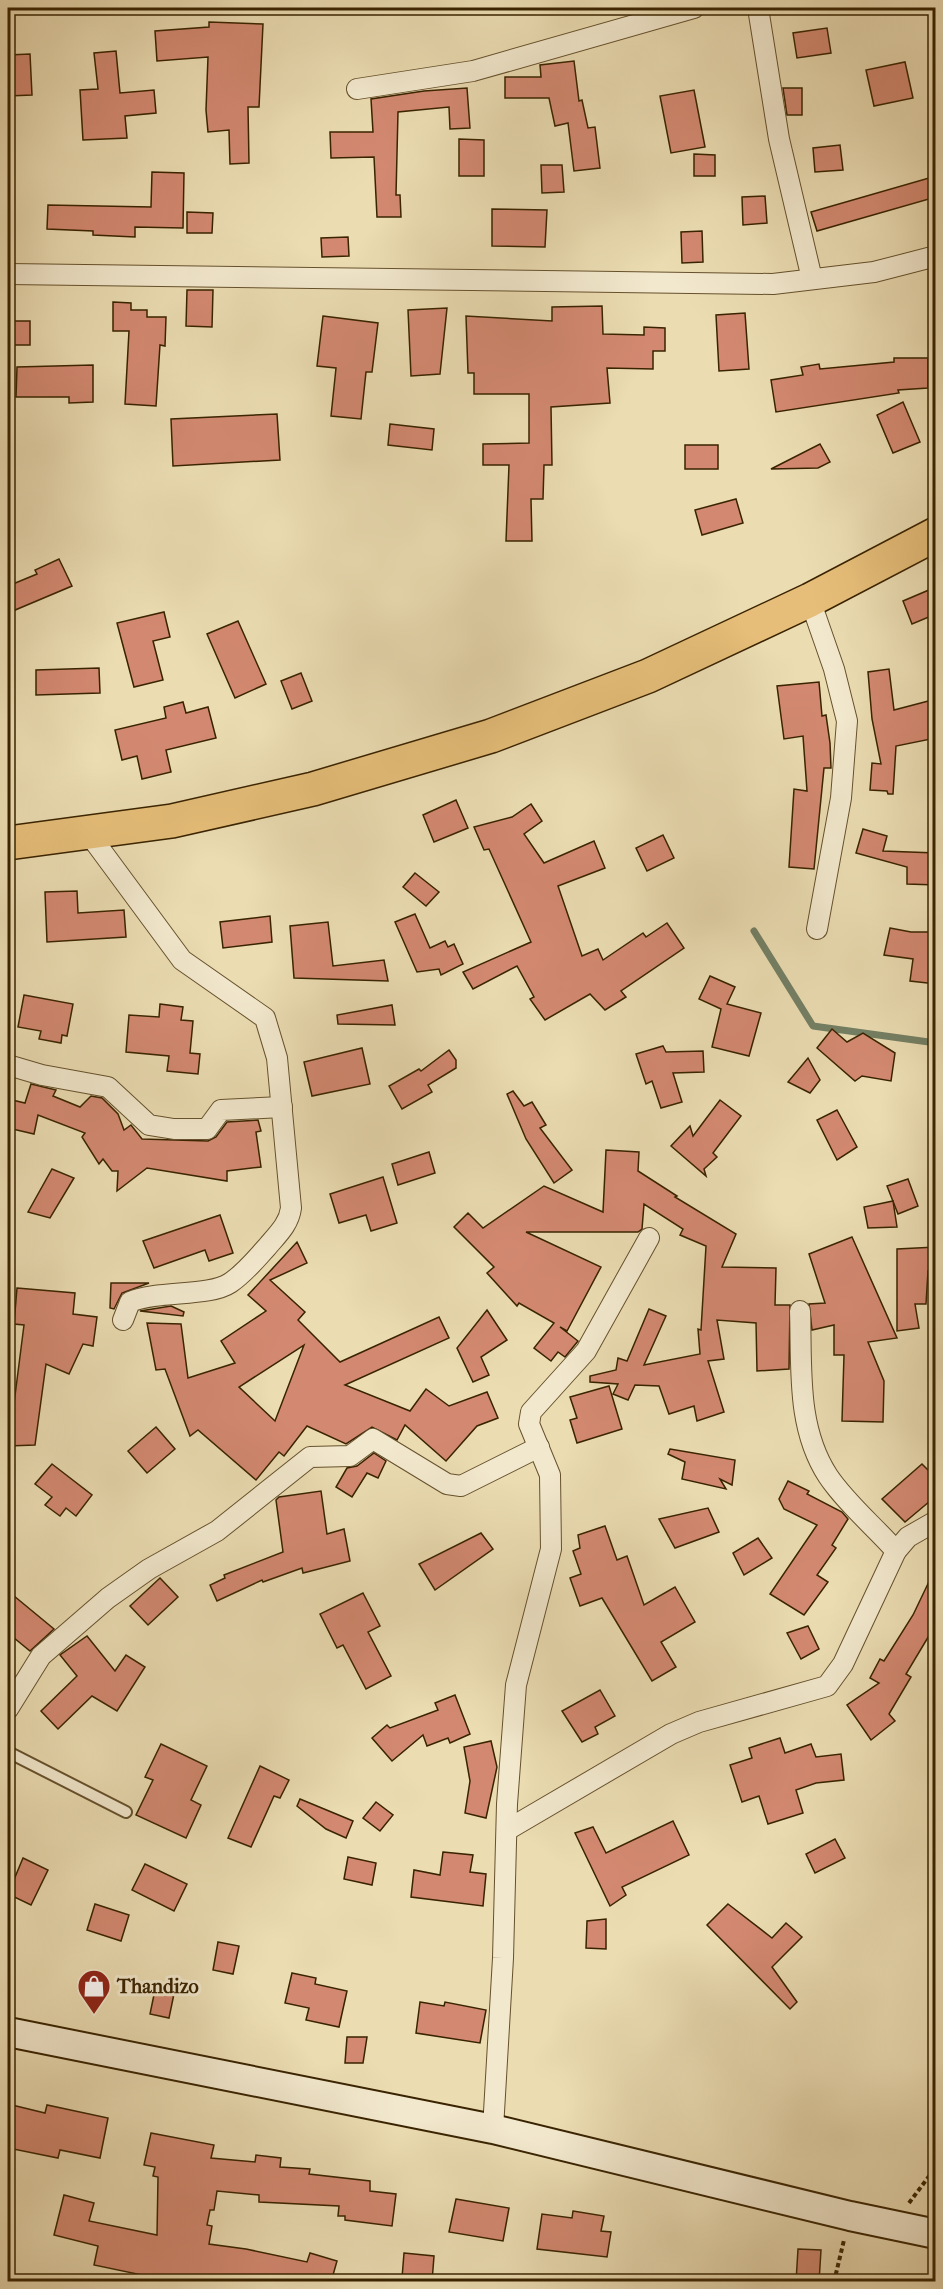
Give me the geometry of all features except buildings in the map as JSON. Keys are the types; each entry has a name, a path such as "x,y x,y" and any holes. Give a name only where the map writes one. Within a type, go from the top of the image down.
{"highway":[{"path":"8,843 89,834 172,821 313,789 491,736 648,676 810,600 936,534"}],"main road":[{"path":"8,2032 493,2129 850,2216 936,2234"}],"street":[{"path":"357,89 473,71 694,8"},
{"path":"758,8 779,139 812,279"},
{"path":"8,274 773,284 874,272 936,256"},
{"path":"810,600 834,669 847,721 841,798 817,929"},
{"path":"89,834 182,960 266,1018 277,1058 291,1208 289,1220 252,1264 229,1284 146,1296 130,1302 123,1320"},
{"path":"8,1065 42,1075 108,1087 136,1115 149,1125 158,1127 207,1129 221,1110 282,1107"},
{"path":"493,2129 516,1685 551,1549 550,1475 529,1424 531,1412 586,1352 649,1238"},
{"path":"800,1311 803,1403 812,1446 829,1477 896,1551"},
{"path":"8,1707 41,1656 108,1598 149,1569 217,1531 310,1457 351,1456 373,1439 447,1484 461,1486 539,1447"},
{"path":"507,1830 671,1734 699,1722 827,1686 843,1665 896,1551 908,1537 936,1521"}],"lane":[{"path":"8,1752 126,1812"}],"path":[{"path":"898,2227 910,2199 936,2168"},
{"path":"834,2282 850,2216"}],"waterway":[{"path":"754,931 813,1026 936,1043"}],"place":[{"name":"Thandizo","path":"94,2015"}]}
